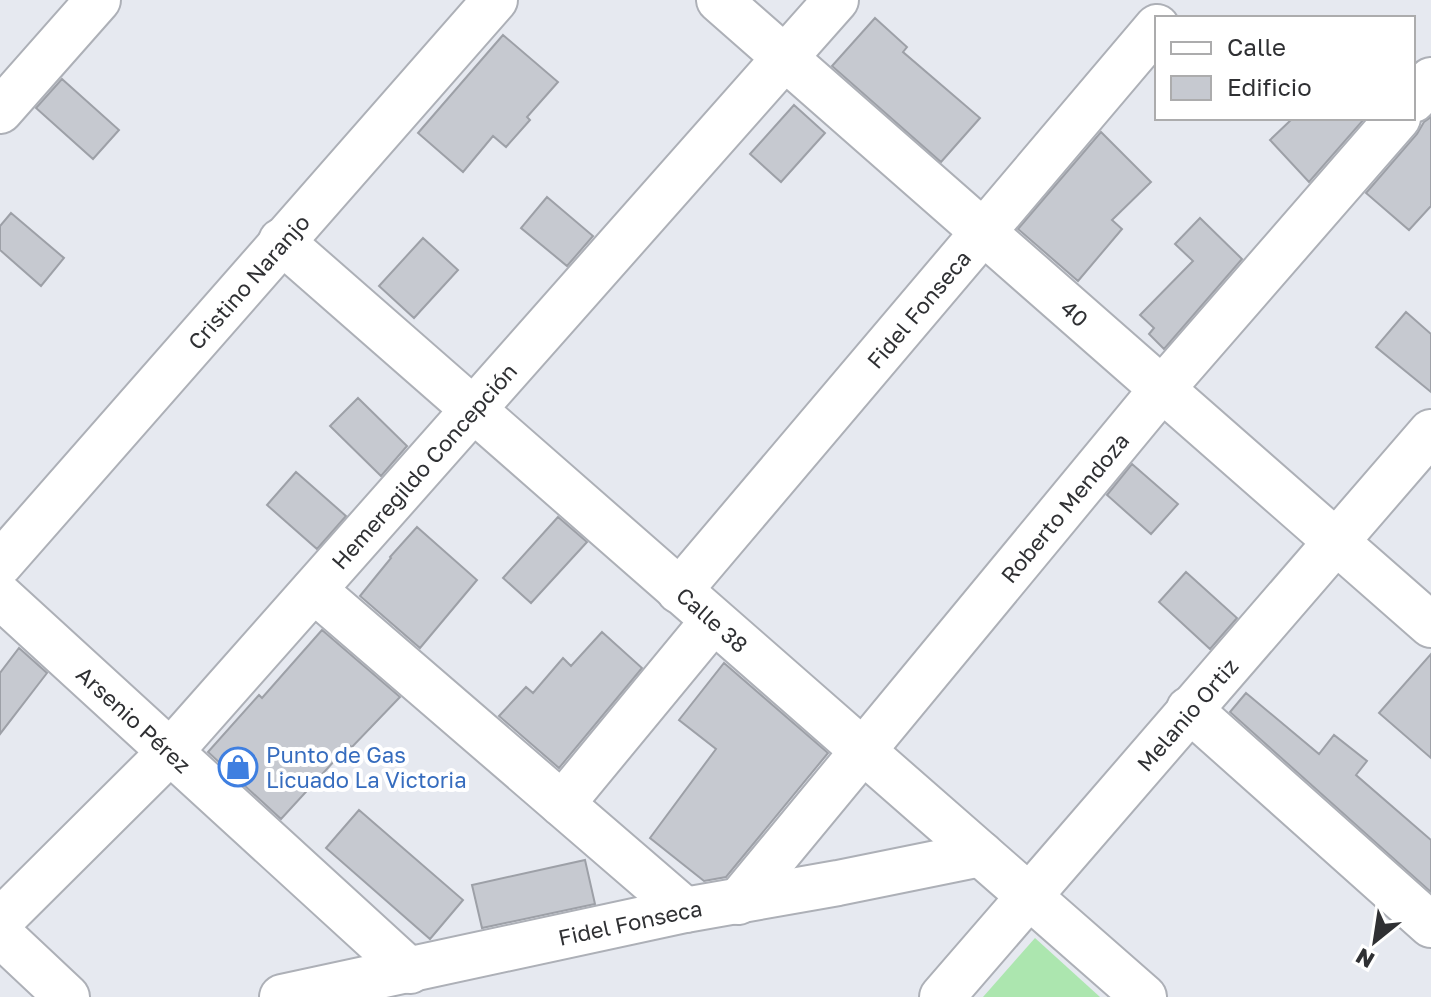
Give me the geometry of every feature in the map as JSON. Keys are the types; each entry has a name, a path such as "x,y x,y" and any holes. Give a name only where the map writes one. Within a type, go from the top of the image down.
{"street":[{"path":"0,111 98,0"},
{"name":"Cristino Naranjo","path":"0,564 495,0"},
{"name":"40","path":"719,0 1431,625"},
{"name":"Hemeregildo Concepción","path":"0,921 170,752 836,0"},
{"path":"1166,16 1180,0"},
{"name":"Fidel Fonseca","path":"679,591 1155,29"},
{"path":"1415,98 1431,80"},
{"name":"Roberto Mendoza","path":"738,902 1162,389 1396,120"},
{"name":"Calle 38","path":"281,241 1144,997"},
{"name":"Melanio Ortiz","path":"942,997 1431,432"},
{"path":"314,590 685,910"},
{"name":"Arsenio Pérez","path":"0,596 410,971"},
{"path":"562,804 713,621"},
{"path":"1189,709 1431,925"},
{"name":"Fidel Fonseca","path":"282,997 685,910 981,854"},
{"path":"0,934 67,997"}],"green space":[{"path":"1035,938 1100,997 983,997"}],"building":[{"path":"875,18 907,47 903,52 980,118 941,162 832,66"},
{"path":"503,35 558,82 506,147 493,136 463,172 418,133"},
{"path":"62,79 119,130 93,159 36,108"},
{"path":"794,105 825,133 781,182 750,154"},
{"path":"1431,117 1431,206 1409,230 1366,193"},
{"path":"1291,120 1363,120 1309,182 1270,140"},
{"path":"1101,132 1151,182 1112,220 1122,229 1078,281 1018,229"},
{"path":"547,197 593,236 567,266 521,228"},
{"path":"11,213 64,258 41,286 0,250 0,226"},
{"path":"1200,218 1242,259 1164,349 1149,334 1154,328 1140,315 1193,261 1175,244"},
{"path":"423,238 458,270 414,318 379,286"},
{"path":"1406,312 1431,334 1431,392 1376,347"},
{"path":"358,398 407,446 381,476 330,426"},
{"path":"1132,464 1178,504 1151,534 1107,495"},
{"path":"296,472 346,516 317,549 267,505"},
{"path":"558,517 587,542 531,603 503,578"},
{"path":"417,527 477,580 420,648 360,596"},
{"path":"1186,572 1237,618 1210,649 1159,602"},
{"path":"322,630 400,697 352,747 349,745 281,819 208,752 259,695 262,698"},
{"path":"602,632 642,668 559,768 499,716 526,687 533,693 563,658 571,666"},
{"path":"19,648 47,673 0,734 0,673"},
{"path":"1431,654 1431,758 1379,713"},
{"path":"724,663 828,753 726,877 704,881 650,838 716,749 679,720"},
{"path":"1246,693 1319,754 1334,735 1367,761 1356,775 1431,840 1431,892 1230,712"},
{"path":"359,810 463,900 430,939 326,848"},
{"path":"585,860 595,904 482,928 472,885"}],"place":[{"name":"Punto de Gas Licuado La Victoria","path":"238,767"}]}
